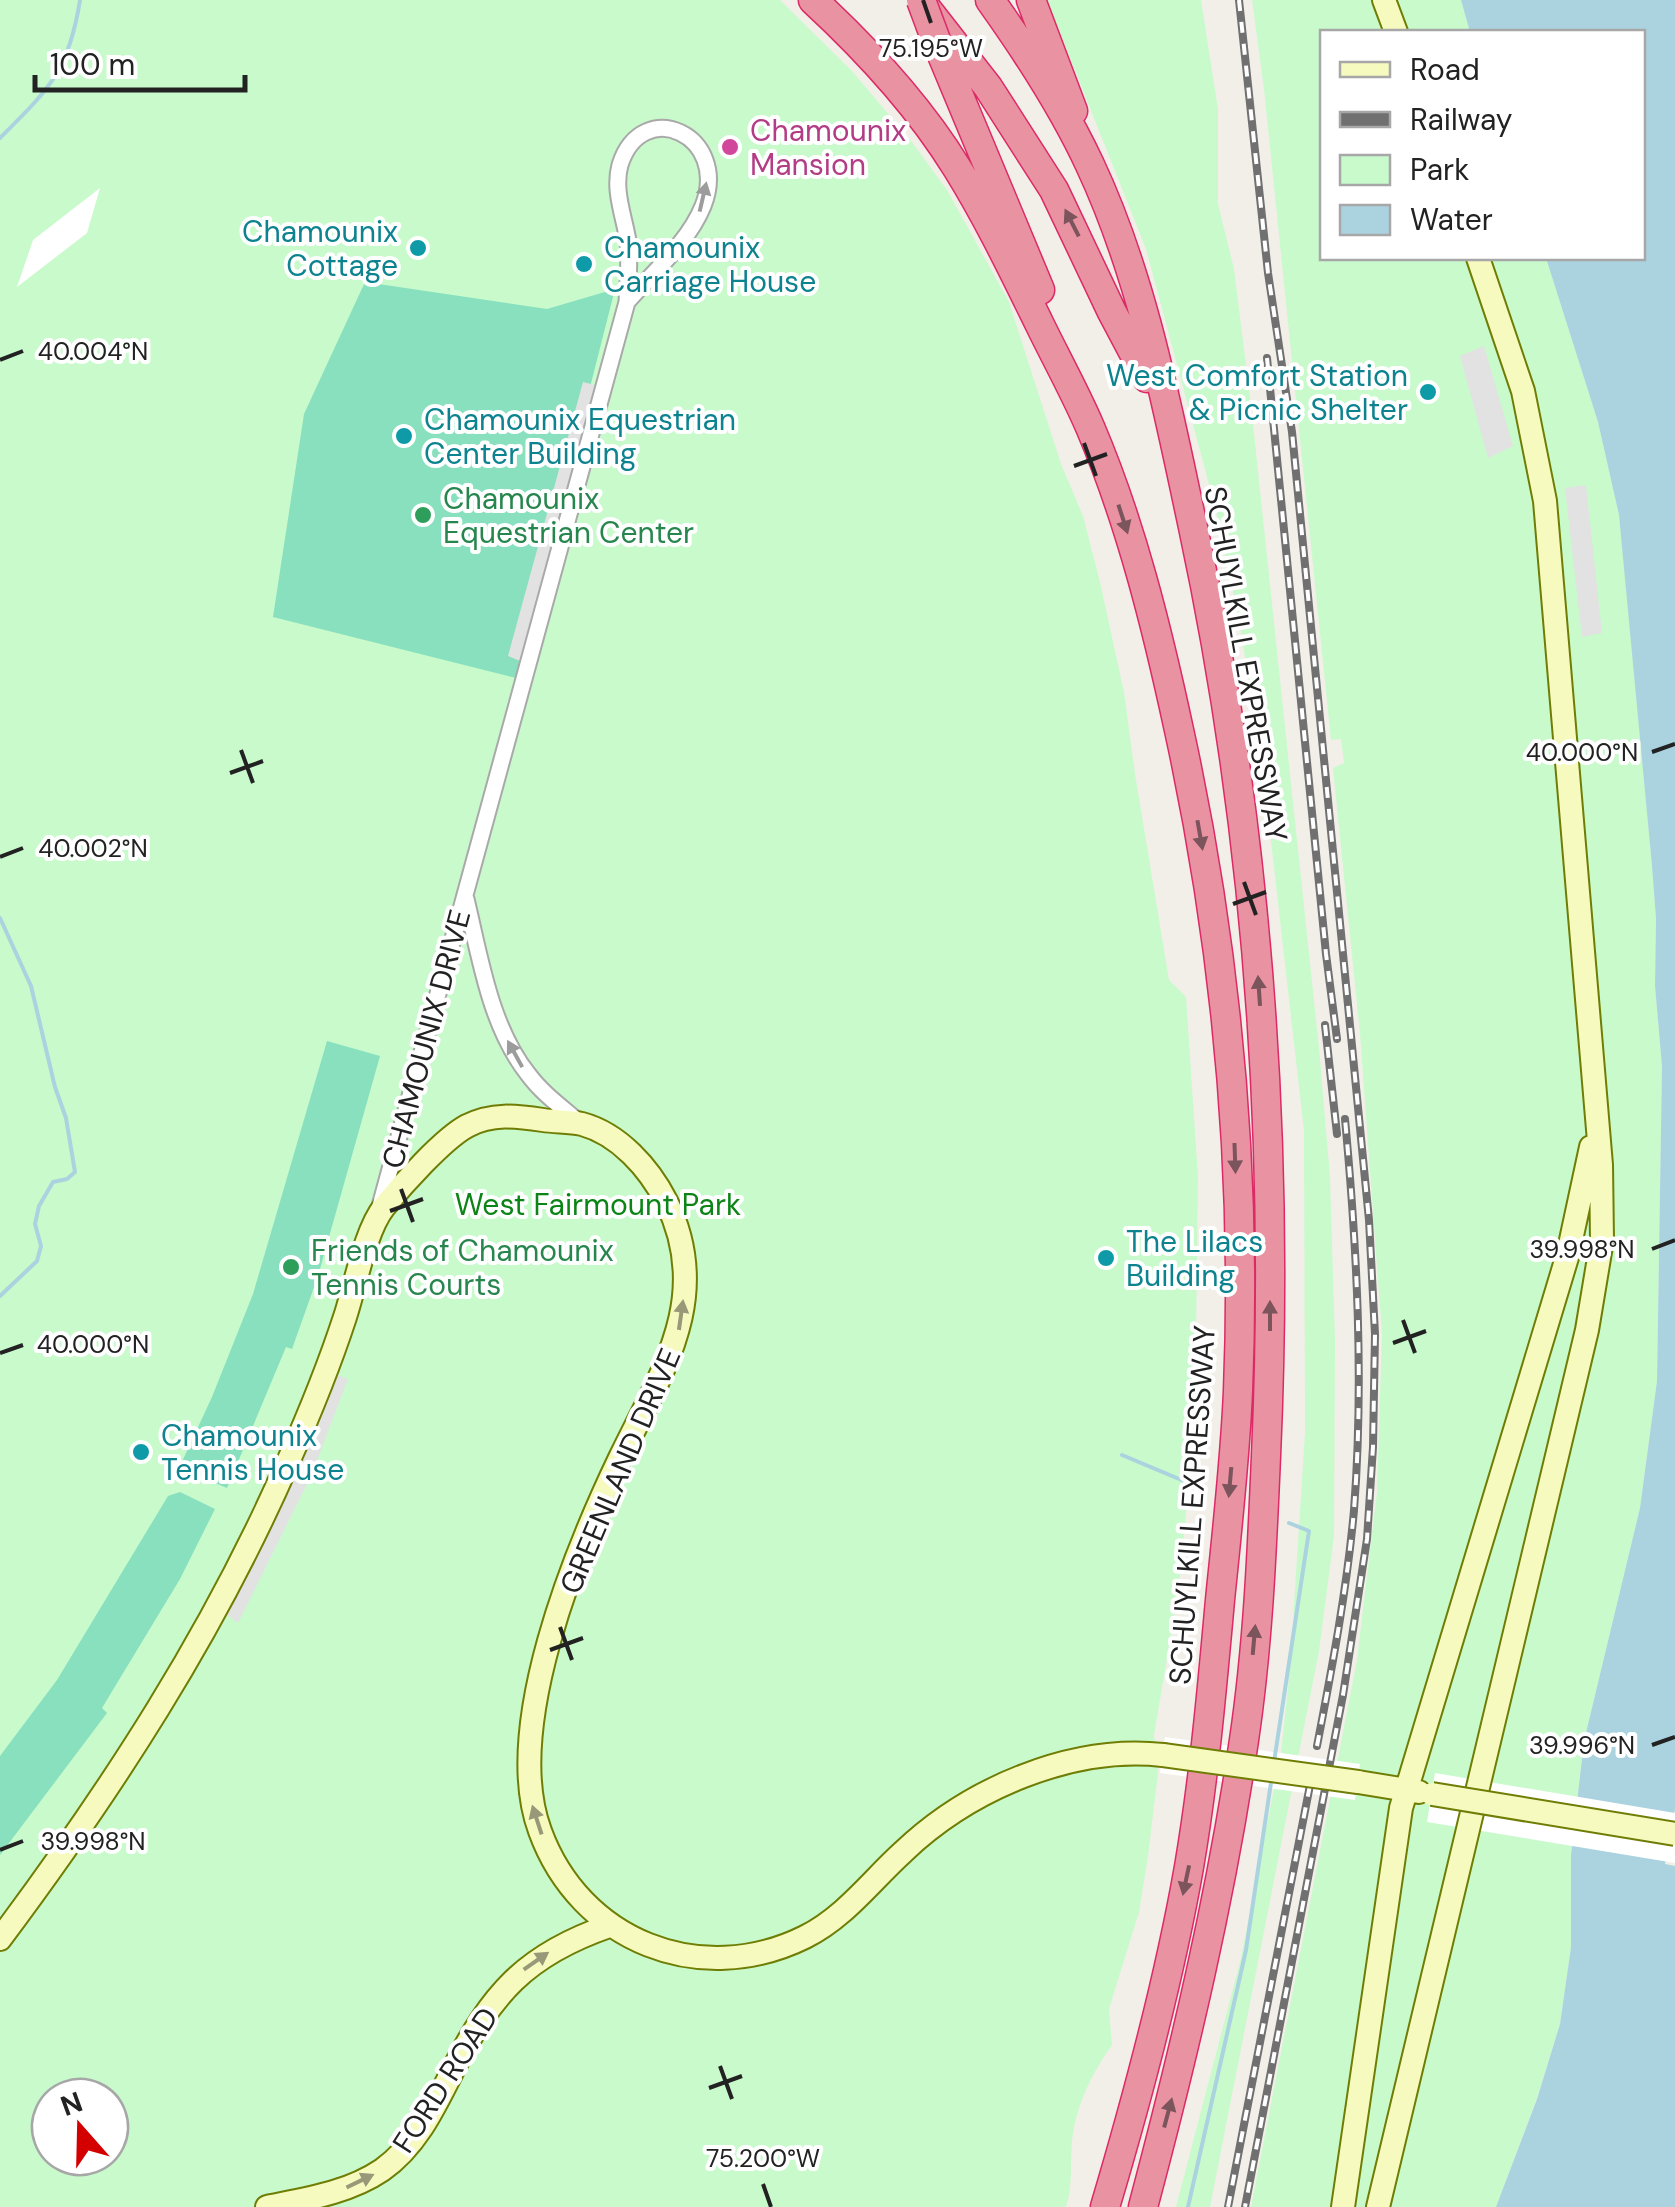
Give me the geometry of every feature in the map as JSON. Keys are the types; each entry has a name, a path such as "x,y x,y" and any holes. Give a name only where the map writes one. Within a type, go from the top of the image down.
{"highway":[{"name":"SCHUYLKILL EXPRESSWAY","path":"813,0 890,81 953,162 1002,250 1090,428 1149,607 1170,689 1200,836 1221,985 1234,1134 1238,1390 1209,1718 1189,1868 1126,2135 1105,2207"},
{"path":"920,0 1028,259 1090,428"},
{"path":"920,0 988,87 1054,190 1112,312 1169,418"},
{"name":"SCHUYLKILL EXPRESSWAY","path":"990,0 1025,51 1090,164 1132,279 1169,418 1224,695 1254,928 1268,1169 1270,1373 1263,1522 1244,1738 1188,2040 1143,2207"},
{"path":"1032,0 1060,69 1090,164"}],"main road":[{"path":"1384,0 1395,30"},
{"path":"1378,2207 1587,1330 1602,1240 1596,1116 1545,501 1513,355 1479,260"},
{"name":"GREENLAND DRIVE","path":"378,1213 440,1147 470,1124 504,1116 582,1124 614,1140 651,1176 676,1226 684,1284 677,1341 608,1483 564,1596 536,1700 529,1744 532,1805 543,1841 575,1893 608,1926 640,1942 695,1956 744,1956 782,1947 834,1919 909,1846 973,1800 1074,1761 1128,1752 1163,1755 1405,1790"},
{"path":"1343,2207 1388,1882 1405,1790 1568,1254 1596,1116"},
{"name":"CHAMOUNIX DRIVE","path":"0,1939 135,1749 202,1639 306,1422 342,1328 378,1213"},
{"path":"1568,1254 1576,1243 1602,1240"},
{"path":"1405,1790 1675,1834"},
{"name":"FORD ROAD","path":"267,2207 353,2186 397,2158 423,2126 482,2020 514,1979 555,1948 608,1926"}],"street":[{"name":"CHAMOUNIX DRIVE","path":"378,1213 627,302 629,258 618,192 619,168 640,137 661,129 681,130 703,158 706,196 683,240 627,302"},
{"name":"GREENLAND DRIVE","path":"465,895 493,1001 516,1057 548,1097 582,1124"}],"green space":[{"name":"West Fairmount Park","path":"0,0 780,0 852,71 912,142 947,190 1009,302 1061,464 1083,516 1124,692 1169,980 1186,997 1198,1177 1195,1418 1179,1587 1154,1735 1158,1773 1148,1856 1139,1912 1109,2009 1112,2045 1091,2079 1077,2116 1066,2207 0,2207"},
{"path":"1047,0 1201,0 1218,109 1218,204 1234,269 1251,405 1330,1177 1335,1341 1334,1536 1319,1651 1210,2207 1176,2207 1241,1958 1281,1753 1305,1432 1304,1131 1265,788 1242,637 1217,514 1146,249"},
{"path":"1252,0 1461,0 1469,30 1320,30 1320,260 1547,260 1598,422 1619,515 1656,919 1655,986 1662,1065 1657,1381 1640,1508 1584,1741 1571,1855 1571,1947 1560,2024 1496,2207 1251,2207 1357,1660 1377,1492 1382,1334 1360,1034 1333,768 1344,763 1341,739 1331,740"},
{"name":"Chamounix Equestrian Center","path":"365,282 547,309 615,289 516,678 273,617 304,414"},
{"name":"Friends of Chamounix Tennis Courts","path":"327,1041 380,1056 318,1276 292,1349 286,1347 227,1488 179,1468 253,1294"},
{"path":"180,1492 215,1509 180,1579 102,1708 107,1713 0,1855 0,1756 57,1680 168,1496"}],"shaded area":[{"path":"1484,346 1513,446 1488,458 1460,356"},
{"path":"583,382 595,385 520,661 508,656"},
{"path":"1586,485 1602,633 1582,637 1565,488"},
{"path":"337,1375 348,1379 311,1476 238,1623 227,1615 287,1495"}],"water":[{"path":"1461,0 1675,0 1675,1809 1665,1864 1675,1866 1675,2207 1496,2207 1537,2099 1560,2024 1571,1947 1571,1855 1584,1741 1640,1508 1657,1381 1662,1066 1652,866 1619,515 1598,422 1547,260 1645,260 1645,30 1469,30"}],"pier":[{"path":"100,188 87,233 17,287 33,240"},
{"path":"1165,1737 1360,1764 1355,1800 1160,1773"},
{"path":"1435,1773 1675,1813 1675,1863 1427,1822"}],"waterway":[{"path":"0,138 44,92 63,62 80,0"},
{"path":"0,918 31,986 66,1118 75,1172 67,1179 53,1182 39,1206 35,1224 41,1246 37,1261 0,1296"},
{"path":"1122,1455 1203,1489"},
{"path":"1274,1762 1309,1531 1289,1523"},
{"path":"1188,2207 1246,1950 1272,1776"}],"railway":[{"path":"1239,0 1268,273 1292,432 1369,1220 1375,1334 1367,1539 1343,1695 1245,2207"},
{"path":"1267,358 1337,1039"},
{"path":"1325,1025 1337,1134"},
{"path":"1317,1746 1347,1569 1357,1461 1358,1315 1345,1119"},
{"path":"1228,2207 1311,1780"}],"place":[{"name":"Chamounix Mansion","path":"730,147"},
{"name":"Chamounix Cottage","path":"418,248"},
{"name":"Chamounix Carriage House","path":"584,264"},
{"name":"West Comfort Station & Picnic Shelter","path":"1428,392"},
{"name":"Chamounix Equestrian Center Building","path":"404,436"},
{"name":"Chamounix Equestrian Center","path":"423,515"},
{"name":"The Lilacs Building","path":"1106,1258"},
{"name":"Friends of Chamounix Tennis Courts","path":"291,1267"},
{"name":"Chamounix Tennis House","path":"141,1452"}]}
